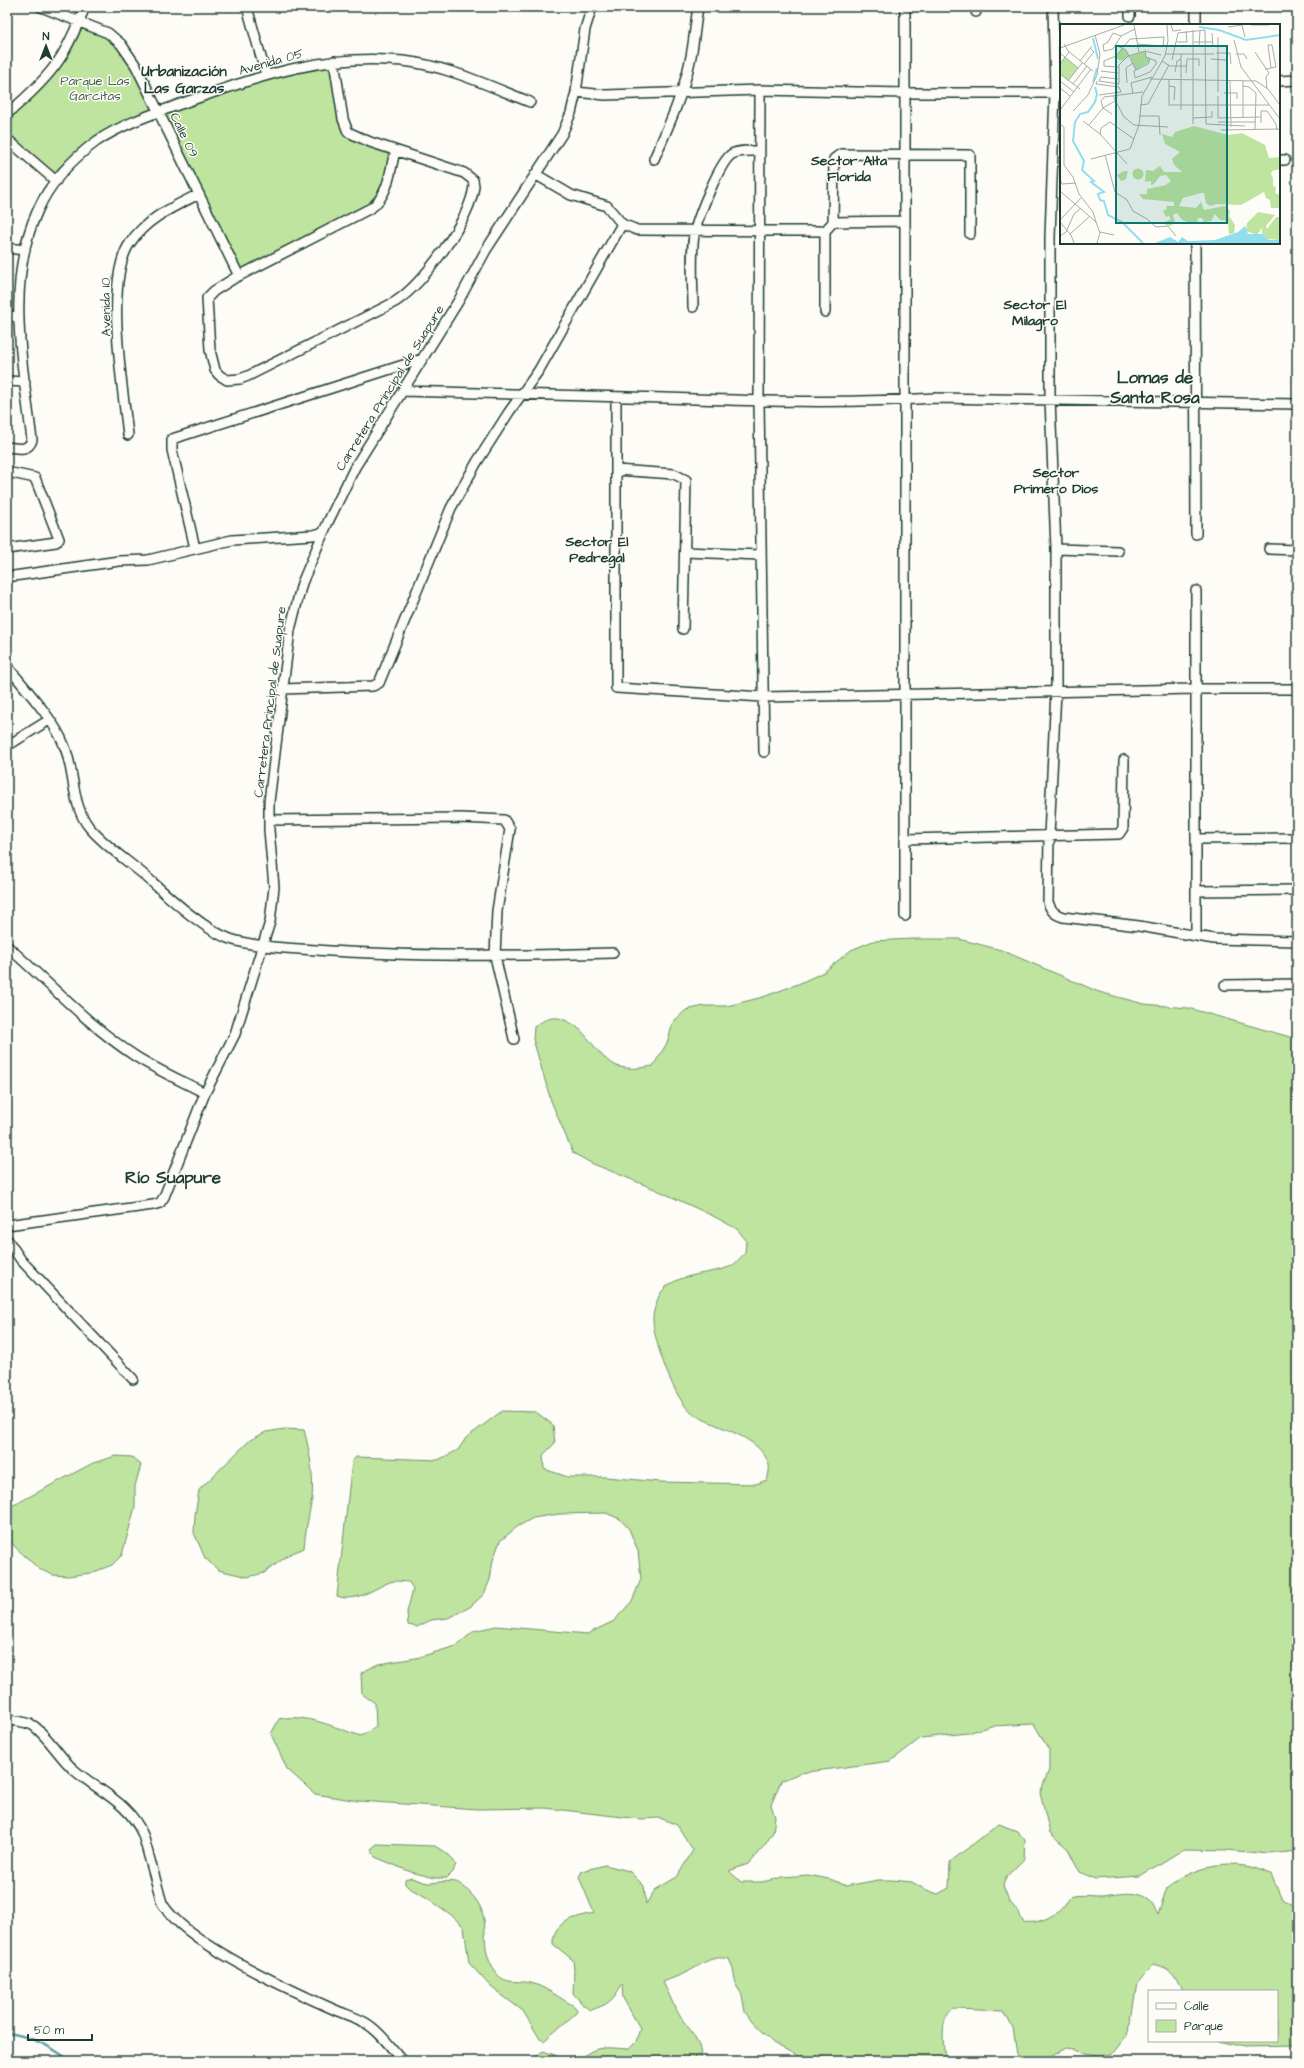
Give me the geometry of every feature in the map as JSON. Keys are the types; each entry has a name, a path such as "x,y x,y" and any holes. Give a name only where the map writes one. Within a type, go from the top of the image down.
{"street":[{"name":"Calle 09","path":"41,7 108,33 121,44 136,66 239,276"},
{"path":"7,114 31,93 53,68 64,50 85,7"},
{"path":"247,7 266,75"},
{"name":"Carretera Principal de Suapure","path":"7,1225 160,1204 164,1197 205,1093 235,1034 270,922 274,897 269,820 282,689 290,630 297,597 347,482 402,390 459,300 486,250 562,134 576,92 584,37 592,7"},
{"path":"654,159 682,91 690,61 698,7"},
{"path":"905,7 905,916"},
{"path":"1053,7 1058,93 1050,237 1050,399 1056,549 1056,691 1049,836 1048,902 1050,909 1055,914 1063,917 1139,926 1196,936 1230,940 1297,941"},
{"path":"1196,7 1196,24"},
{"name":"Avenida 05","path":"7,447 24,448 30,445 32,440 19,317 20,280 25,250 36,213 56,181 84,151 98,141 122,127 158,112 266,75 297,67 334,61 383,60 422,64 473,79 530,102"},
{"path":"334,61 343,119 348,132 395,151 464,173 473,180 474,186 469,206 439,256 422,279 402,297 382,310 321,338 265,368 240,379 227,380 219,375 213,361 206,304 210,295 239,276 371,208 381,199 385,191 395,151"},
{"path":"1280,80 1297,80"},
{"path":"576,92 605,95 682,91 760,90 905,93 1058,93"},
{"path":"760,90 759,401 764,752"},
{"path":"7,139 56,181"},
{"path":"693,307 695,231 724,161 731,154 738,152 759,151"},
{"path":"834,222 834,159 836,156 841,154 970,155 970,234"},
{"path":"536,174 571,194 607,206 622,224 637,230 825,231 834,222 904,221"},
{"name":"Avenida 10","path":"128,435 117,309 117,283 122,258 130,242 138,232 157,216 199,194"},
{"path":"282,689 374,686 379,683 451,508 477,462 509,412 522,396 539,370 622,224"},
{"path":"825,231 825,312"},
{"path":"1195,244 1194,403 1196,534"},
{"path":"7,248 25,250"},
{"path":"7,316 19,317"},
{"path":"195,548 172,450 172,439 422,359"},
{"path":"7,381 25,382"},
{"path":"402,390 522,396 759,401 905,400 935,398 1297,404"},
{"path":"616,397 616,688 763,697 1056,691 1297,689"},
{"path":"616,470 674,474 686,480 683,629"},
{"path":"7,472 35,478 59,540 56,542 7,549"},
{"path":"7,577 119,561 148,560 232,540 313,535 324,532"},
{"path":"1056,549 1118,551"},
{"path":"1268,549 1297,550"},
{"path":"685,552 760,555"},
{"path":"1196,591 1196,936"},
{"path":"7,666 49,720 64,745 80,810 89,826 105,843 209,928 228,938 263,946 398,955 495,956 613,954"},
{"path":"7,746 49,720"},
{"path":"905,839 1119,834 1123,828 1124,760"},
{"path":"269,820 461,818 504,820 510,829 497,911 495,956 514,1039"},
{"path":"1196,839 1297,838"},
{"path":"1196,891 1297,890"},
{"path":"7,946 78,1010 125,1049 154,1067 205,1093"},
{"path":"1226,985 1297,984"},
{"path":"7,1239 21,1260 133,1379"},
{"path":"7,1720 32,1725 73,1768 114,1798 128,1811 139,1825 143,1835 162,1903 167,1911 182,1926 220,1952 271,1979 335,2010 365,2022 384,2039 403,2061"}],"green space":[{"name":"Parque Las Garcitas","path":"78,21 116,39 158,112 109,134 56,181 7,139 7,114 36,87"},
{"path":"334,61 345,127 395,151 381,199 239,276 158,112 217,92"},
{"path":"959,939 1001,950 1099,992 1144,1004 1188,1008 1297,1039 1297,1851 1268,1854 1227,1850 1184,1849 1140,1876 1095,1879 1080,1872 1068,1849 1050,1833 1040,1793 1049,1770 1049,1750 1034,1724 991,1726 968,1733 921,1738 891,1761 800,1773 781,1781 771,1805 775,1817 773,1832 765,1845 748,1864 729,1871 741,1882 762,1882 783,1877 808,1875 834,1880 846,1886 878,1880 892,1880 912,1882 924,1889 938,1894 949,1888 950,1862 999,1824 1017,1831 1025,1840 1024,1859 1007,1876 1003,1885 1009,1901 1019,1913 1023,1922 1037,1922 1059,1911 1071,1897 1080,1895 1099,1896 1126,1893 1139,1895 1145,1897 1151,1902 1158,1915 1167,1888 1191,1873 1216,1866 1230,1865 1257,1869 1271,1874 1282,1900 1297,1909 1297,2046 1246,2047 1221,2042 1278,2042 1278,1990 1182,1990 1172,1973 1153,1964 1138,1983 1132,2019 1127,2035 1112,2054 1100,2056 1085,2054 1074,2048 1066,2047 1044,2060 1024,2059 1017,2053 1013,2029 1004,2011 954,2009 949,2013 944,2025 943,2040 945,2061 823,2061 798,2056 773,2043 753,2023 745,2012 742,1995 736,1985 733,1968 729,1959 719,1958 710,1960 686,1973 663,1982 677,2011 693,2034 699,2046 701,2061 579,2061 596,2049 629,2049 636,2042 640,2028 623,1998 622,1984 613,1998 603,2006 591,2010 584,2006 573,1993 573,1960 553,1944 556,1930 566,1921 594,1913 579,1877 582,1871 605,1865 629,1871 644,1886 646,1904 655,1890 677,1877 693,1850 677,1825 660,1818 640,1819 545,1808 478,1809 359,1801 315,1794 287,1769 271,1734 279,1719 299,1718 320,1722 361,1736 376,1727 375,1703 362,1694 361,1673 378,1664 416,1658 456,1646 474,1631 496,1626 587,1634 614,1621 632,1601 641,1579 638,1551 629,1529 620,1519 606,1513 559,1514 533,1518 517,1527 500,1541 493,1560 490,1580 484,1594 470,1607 448,1618 431,1620 417,1627 408,1625 407,1612 413,1589 409,1582 392,1581 364,1594 351,1598 337,1596 352,1461 356,1457 438,1460 458,1450 466,1438 502,1411 536,1412 553,1425 555,1443 543,1455 544,1469 568,1477 606,1477 660,1482 756,1484 767,1480 769,1465 764,1455 757,1447 737,1434 693,1414 686,1407 673,1385 661,1356 654,1331 653,1321 654,1311 660,1294 666,1287 682,1278 721,1270 731,1266 736,1263 745,1253 746,1240 737,1229 715,1217 657,1190 591,1163 573,1153 551,1101 533,1039 534,1027 542,1021 550,1018 562,1019 575,1025 609,1062 617,1066 630,1068 653,1066 667,1043 673,1022 686,1010 704,1006 727,1006 763,997 798,984 824,972 851,950 873,941"},
{"path":"285,1429 304,1430 310,1455 312,1499 304,1548 290,1554 264,1573 248,1577 218,1570 205,1558 194,1533 199,1490 250,1440 266,1432"},
{"path":"116,1456 132,1457 141,1465 135,1486 135,1507 122,1555 112,1565 91,1573 68,1576 53,1575 39,1569 14,1546 7,1534 7,1520 10,1507 93,1463"},
{"path":"377,1844 435,1846 449,1855 456,1864 453,1872 447,1878 435,1878 411,1872 375,1857 371,1849"},
{"path":"411,1878 428,1883 453,1881 463,1886 478,1903 482,1913 487,1953 490,1963 497,1974 504,1980 526,1982 542,1987 574,2006 577,2010 576,2013 544,2041 540,2039 523,2011 491,1987 469,1963 464,1927 450,1914 426,1897 409,1888 405,1884 405,1880"},
{"path":"543,2051 555,2055 561,2061 530,2061"}],"waterway":[{"path":"7,2033 16,2034 40,2042 70,2061"}],"district":[{"name":"Urbanización Las Garzas","path":"184,80"},
{"name":"Sector Alta Florida","path":"849,170"},
{"name":"Sector El Milagro","path":"1035,314"},
{"name":"Lomas de Santa Rosa","path":"1155,388"},
{"name":"Sector Primero Dios","path":"1056,482"},
{"name":"Sector El Pedregal","path":"597,550"},
{"name":"Río Suapure","path":"173,1178"}]}
